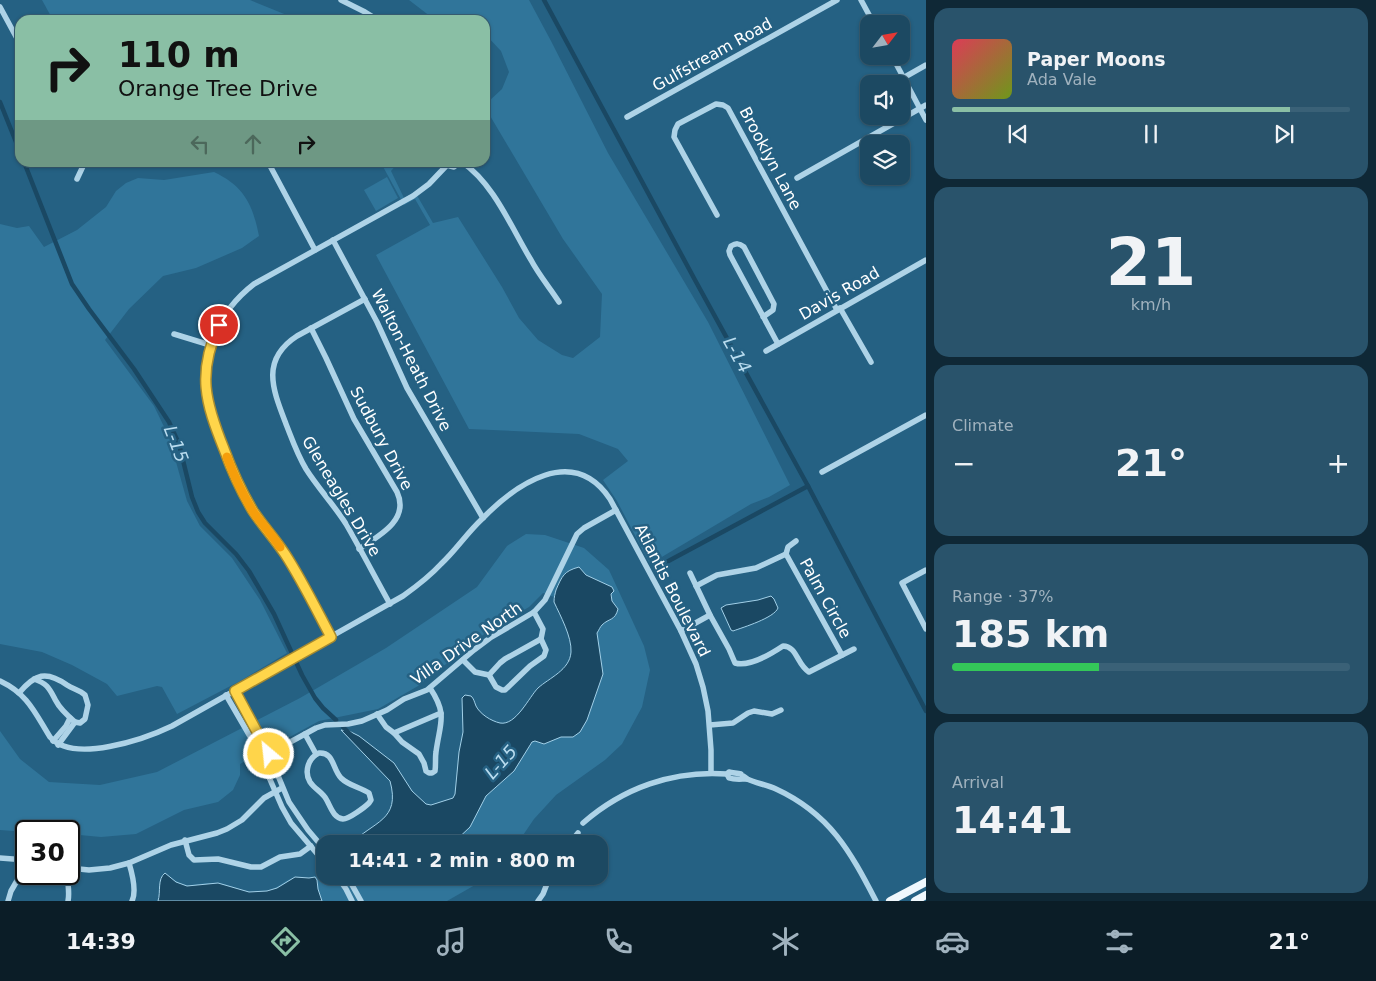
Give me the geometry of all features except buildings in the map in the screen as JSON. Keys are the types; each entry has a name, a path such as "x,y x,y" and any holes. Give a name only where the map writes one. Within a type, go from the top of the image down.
{"main road":[{"path":"890,901 926,882"},
{"path":"915,901 926,895"}],"street":[{"path":"340,0 370,15"},
{"name":"Gulfstream Road","path":"627,117 837,0"},
{"path":"861,0 869,15"},
{"path":"0,7 15,35"},
{"path":"908,75 926,65"},
{"path":"910,91 926,120"},
{"name":"Brooklyn Lane","path":"717,215 674,137 674,133 678,124 716,104 720,104 728,108 839,309"},
{"path":"797,178 926,105"},
{"path":"77,179 83,167"},
{"path":"271,167 315,250"},
{"path":"331,637 290,562 254,512 232,472 212,419 207,399 206,371 210,345 225,314 247,289 264,277 414,196 429,184 444,167"},
{"path":"468,167 476,173 491,191 532,262 559,302"},
{"name":"Walton-Heath Drive","path":"333,240 377,322 407,388 482,518"},
{"path":"763,318 774,310 774,304 744,247 740,244 731,246 730,255 763,318 778,344"},
{"name":"Davis Road","path":"766,351 926,260"},
{"name":"Gleneagles Drive","path":"365,299 294,338 281,351 278,357 273,370 273,388 299,457 341,518 390,604"},
{"path":"839,309 870,362"},
{"name":"Sudbury Drive","path":"311,328 354,419 397,492 400,501 400,511 394,522 382,533 359,548"},
{"path":"174,334 210,345"},
{"path":"822,472 926,415"},
{"name":"Atlantis Boulevard","path":"482,518 508,496 536,478 550,473 572,472 590,479 601,487 609,497 690,649 701,679 706,701 710,725 711,773"},
{"name":"Villa Drive North","path":"261,758 325,725 355,723 430,688 490,638 534,612 546,600 577,534 616,510"},
{"path":"0,681 19,693 33,708 56,743 71,749 95,748 128,743 159,732 390,604 416,587 440,566 482,518"},
{"name":"Palm Circle","path":"796,542 788,547 786,554 842,655"},
{"name":"Palm Circle","path":"696,586 717,575 756,568 786,554"},
{"path":"926,570 902,584 926,630"},
{"name":"Palm Circle","path":"690,573 710,614 730,648 735,663 740,664 757,660 783,646 788,646 792,648 803,669 809,672 854,649"},
{"path":"490,675 496,687 502,690 508,688 530,666 544,656 546,650 541,639 543,629 534,612"},
{"path":"681,631 710,614"},
{"path":"490,675 505,659 541,639"},
{"path":"463,660 475,672 490,675"},
{"path":"19,693 28,682 34,679 43,676 54,677 85,695 88,705 85,719 80,723 72,720 56,702 47,686 43,682 34,679"},
{"path":"377,714 386,727 419,754 426,771 432,773 435,768 435,754 442,718 438,701 430,688"},
{"path":"235,691 269,754 289,802 316,839"},
{"path":"226,696 261,758 282,807 291,822 316,852"},
{"path":"710,725 733,722 754,711 772,714 781,710"},
{"path":"394,733 441,712"},
{"path":"56,743 72,720"},
{"path":"305,734 316,754"},
{"path":"322,752 330,756 341,778 353,786 367,791 371,800 370,803 349,818 339,818 334,814 325,798 312,785 307,772 311,758 316,754 322,752"},
{"path":"583,824 621,795 646,784 698,773 727,774 729,778 747,779 792,797 821,819 840,838 849,851 876,901"},
{"path":"80,870 102,869 128,863 185,840 211,835 227,829 242,820 264,798 282,788"},
{"path":"185,840 189,855 194,860 218,859 250,867 261,867 280,858 300,854 311,846"},
{"path":"0,858 15,859"},
{"path":"128,863 132,872 134,893 132,901"},
{"path":"8,901 16,885"},
{"path":"67,885 68,901"},
{"path":"343,885 352,901"},
{"path":"352,885 361,901"},
{"path":"538,901 546,885"}],"shaded area":[{"path":"42,0 250,0 287,15 50,15"},
{"path":"409,0 529,0 608,153 708,322 790,485 769,497 751,504 650,564 617,501 603,480 628,461 618,449 579,434 469,429 376,255 430,225 415,199 404,205 383,167 394,167 391,171 404,198 415,192 433,223 458,217 519,318 538,340 562,355 573,358 600,337 602,294 563,239 490,116 490,100 502,89 509,72 501,51 490,39 490,15 428,15"},
{"path":"214,172 233,184 246,198 254,215 259,236 242,248 196,268 163,276 129,309 105,340 154,406 169,437 187,501 200,526 232,558 260,600 287,653 240,681 177,714 162,687 157,686 117,696 107,684 72,665 42,652 0,644 0,224 17,228 29,226 44,247 77,230 106,207 116,191 126,183 138,178 164,180"},
{"path":"387,177 398,198 376,211 364,190"},
{"path":"526,534 545,535 584,548 609,570 644,646 650,670 642,707 622,744 605,760 556,795 534,819 523,835 360,835 383,819 388,813 392,805 390,781 341,730 349,731 359,736 394,763 412,791 426,804 431,805 453,798 463,732 462,698 465,695 471,696 483,714 497,722 506,723 517,716 538,688 563,669 570,658 570,640 554,602 554,597 543,593 529,607 488,631 418,686 378,709 319,721 240,764 240,775 233,790 218,802 184,810 136,834 101,837 80,835 80,820 15,820 15,831 0,830 0,731 20,759 49,782 100,785 157,772 300,698 386,648 477,587 507,546"},
{"path":"165,873 185,885 216,883 254,892 272,889 295,877 316,876 316,885 475,885 447,901 158,901 160,882"}],"water":[{"path":"579,567 586,575 612,587 614,591 611,594 612,601 618,609 615,616 602,625 597,633 603,674 587,720 580,732 573,737 561,737 544,744 532,742 514,771 486,796 470,827 462,835 360,835 383,819 388,812 392,804 390,781 341,730 349,731 359,736 394,763 412,791 426,804 431,805 453,798 463,732 462,698 465,695 471,696 483,714 497,722 506,723 517,716 538,688 567,664 571,652 570,640 554,602 554,597 562,578 570,570"},
{"path":"771,596 778,608 775,612 758,622 733,631 731,630 721,608 726,605"},
{"path":"165,873 176,882 187,886 218,883 249,892 267,891 277,888 295,877 315,877 322,901 158,901 160,882"}],"waterway":[{"name":"L-14","path":"544,0 808,486 926,711"},
{"name":"L-15","path":"0,102 15,140"},
{"name":"L-15","path":"26,167 72,284 134,369 169,422 179,444 192,497 198,512 205,523 236,554 249,571 274,614 302,675 315,698 336,720"},
{"name":"L-15","path":"661,565 808,486"},
{"name":"L-15","path":"343,727 351,735"}],"slow traffic":[{"path":"227,457 232,472 246,499 280,547"}],"route":[{"path":"219,325 210,345 205,382 212,419 232,472 246,499 282,549 331,637 235,691 269,754"}]}
